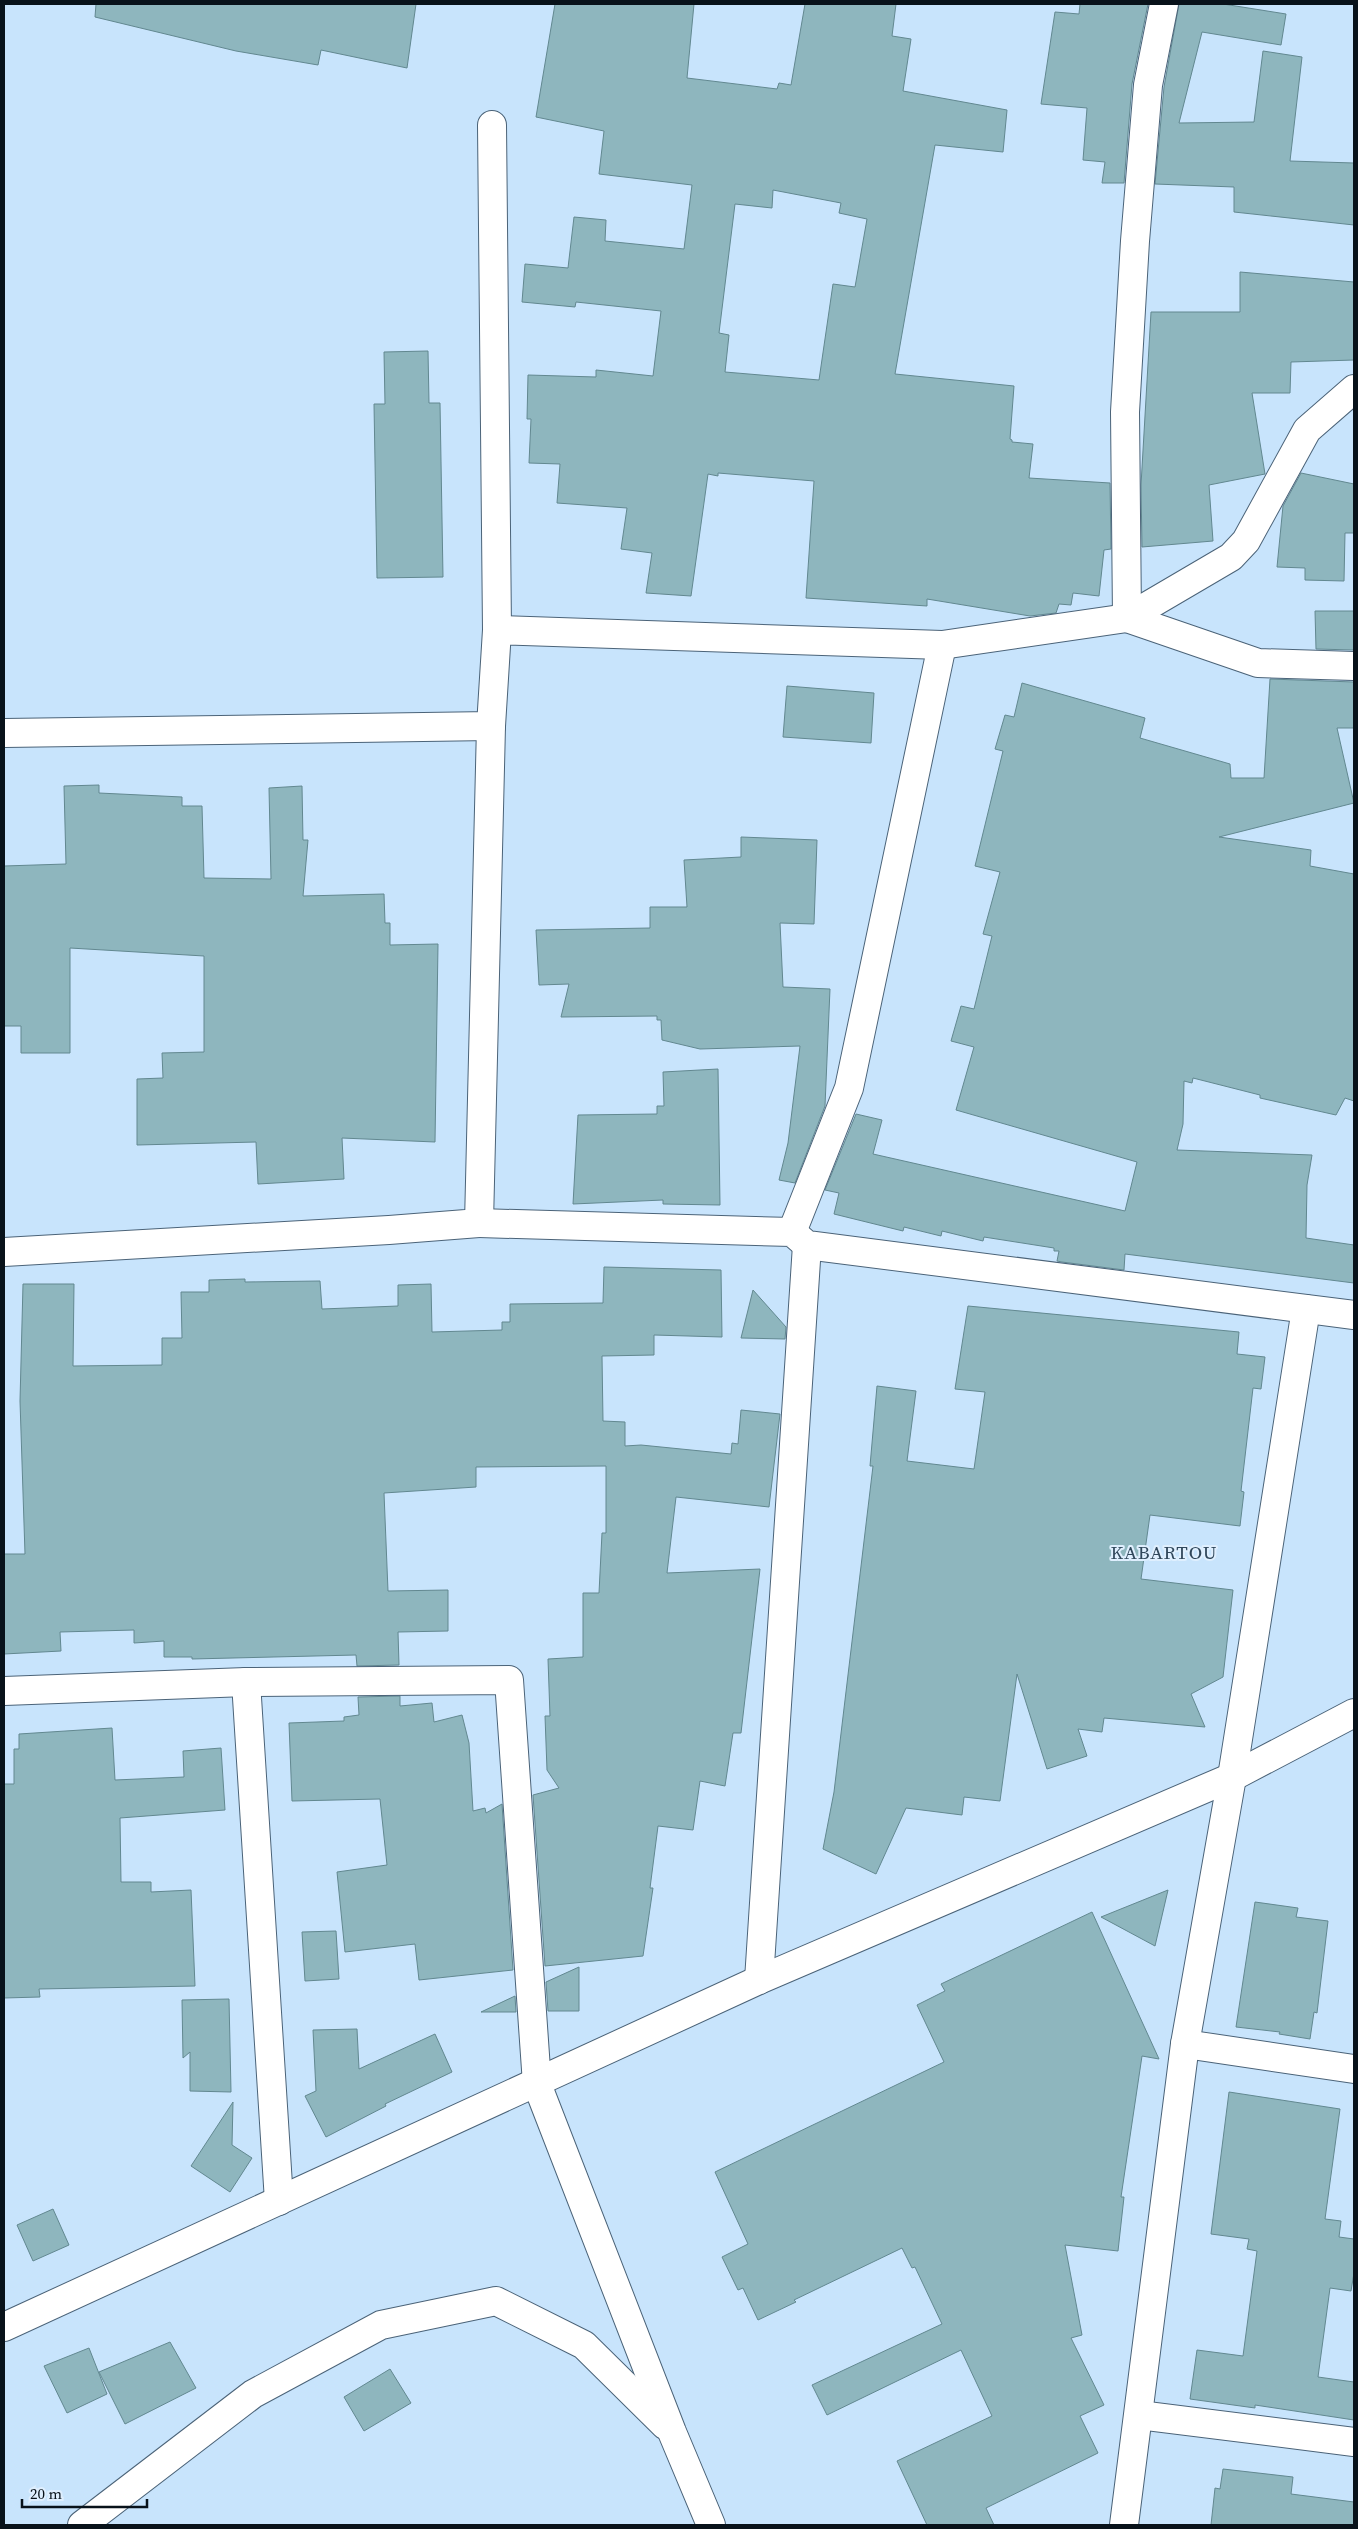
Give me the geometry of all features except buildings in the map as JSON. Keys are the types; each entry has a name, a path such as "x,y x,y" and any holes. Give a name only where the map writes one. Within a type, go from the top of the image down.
{"street":[{"path":"1127,618 1125,412 1134,241 1148,85 1164,4"},
{"path":"479,1223 491,726 497,630 492,125"},
{"path":"497,630 942,645 1127,618 1232,556 1246,541 1307,430 1354,389"},
{"path":"1127,618 1258,663 1354,666"},
{"path":"759,1980 799,1239 849,1088 942,645"},
{"path":"4,733 491,726"},
{"path":"4,1252 379,1231 479,1223 799,1239 1354,1315"},
{"path":"1124,2525 1185,2044 1232,1777 1306,1309"},
{"path":"4,1691 246,1682 509,1680 537,2084 672,2432 711,2525"},
{"path":"246,1682 279,2201"},
{"path":"4,2327 279,2201 456,2117 537,2084 759,1980 1232,1777 1354,1713"},
{"path":"1185,2044 1354,2069"},
{"path":"82,2525 253,2394 381,2325 496,2300 584,2345 672,2432"},
{"path":"1139,2415 1354,2442"}],"district":[{"name":"KABARTOU","path":"1164,1552"}]}
